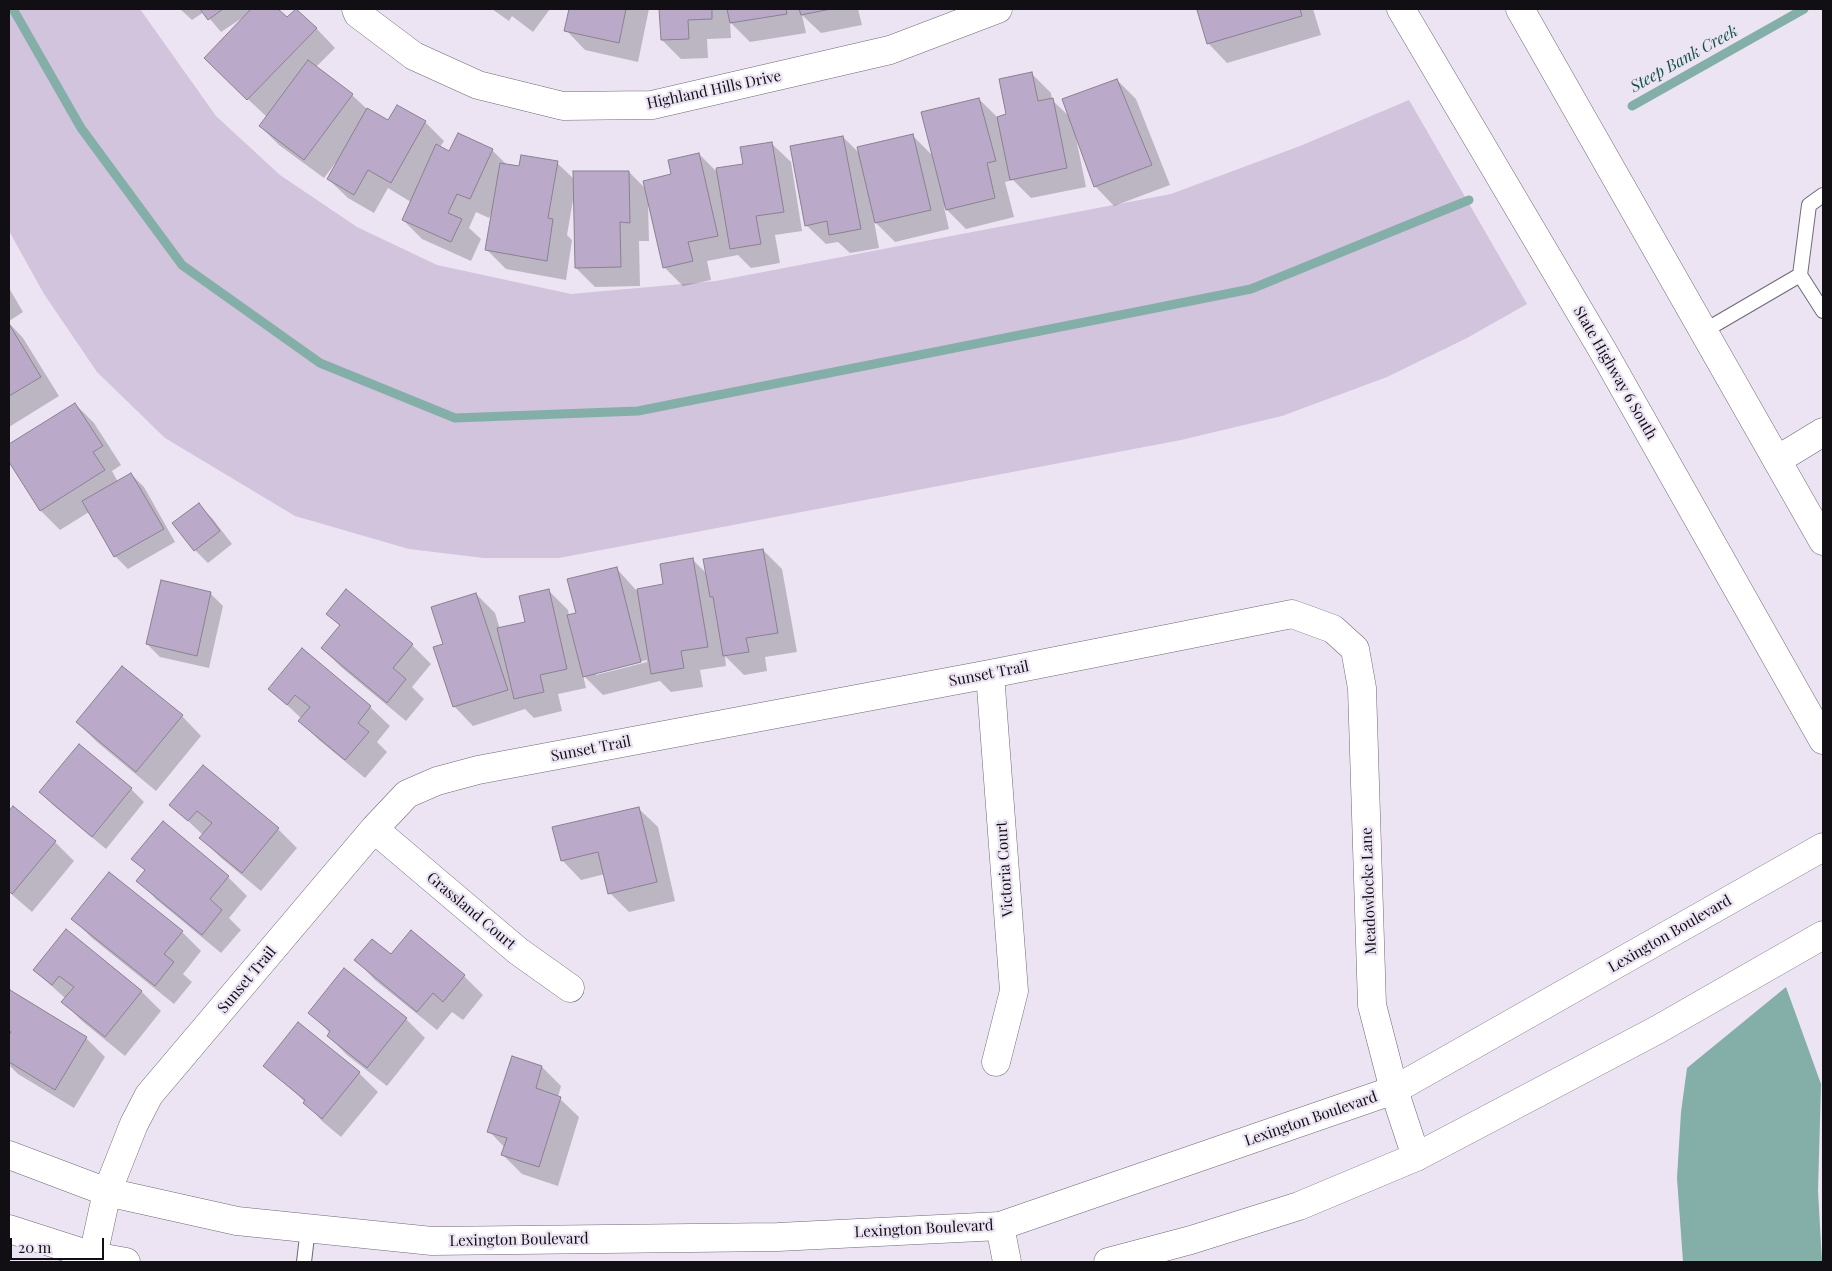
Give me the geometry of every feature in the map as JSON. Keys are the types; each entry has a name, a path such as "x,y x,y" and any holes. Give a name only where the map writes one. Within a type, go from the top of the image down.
{"main road":[{"name":"Highland Hills Drive","path":"356,9 358,14 414,56 478,85 563,106 652,105 662,103 890,50 998,9"},
{"name":"State Highway 6 South","path":"1401,9 1603,351 1823,740"},
{"path":"1520,9 1823,541"},
{"path":"1777,460 1823,432"},
{"name":"Sunset Trail","path":"94,1256 107,1192 134,1124 149,1095 374,829 407,794 437,781 478,770 990,674 1292,614 1333,629"},
{"name":"Meadowlocke Lane","path":"1333,629 1355,649 1362,688 1372,1004 1394,1090 1416,1158"},
{"name":"Victoria Court","path":"990,674 1014,991 996,1062"},
{"name":"Grassland Court","path":"374,829 518,951 570,988"},
{"name":"Lexington Boulevard","path":"9,1155 107,1192 237,1221 432,1241 778,1237 1000,1226 1394,1090 1823,847"},
{"path":"1108,1262 1191,1240 1299,1206 1416,1158 1657,1030 1823,935"},
{"path":"1000,1226 1007,1262"},
{"path":"9,1229 94,1256 126,1262"}],"lane":[{"path":"1823,195 1810,205 1800,275 1823,311"},
{"path":"1704,332 1800,275"},
{"path":"304,1262 308,1228"}],"shaded area":[{"path":"9,9 140,9 216,116 280,175 357,227 437,265 571,294 716,281 1171,194 1300,146 1409,100 1527,304 1467,338 1387,377 1282,416 1181,440 559,558 484,558 409,549 295,516 165,438 97,372 44,294 9,231"},
{"path":"1786,987 1821,1084 1818,1191 1822,1262 1683,1262 1677,1178 1681,1112 1687,1068"}],"building":[{"path":"200,9 223,9 208,20"},
{"path":"251,9 278,9 287,17 296,9 317,28 247,100 204,58"},
{"path":"569,9 626,9 619,43 564,31"},
{"path":"659,9 712,9 712,19 688,20 689,39 661,40"},
{"path":"727,9 786,9 787,14 730,23"},
{"path":"799,9 831,9 801,15"},
{"path":"1300,9 1302,16 1207,44 1197,10"},
{"path":"308,60 353,94 304,160 259,126"},
{"path":"1032,72 1038,101 1053,98 1067,168 1010,180 997,117 1006,114 999,79"},
{"path":"1117,79 1152,165 1094,187 1062,99"},
{"path":"979,98 996,161 987,163 995,198 946,210 921,112"},
{"path":"397,105 426,121 391,183 368,170 354,195 327,179 367,108 388,120"},
{"path":"458,133 493,149 470,199 457,194 448,213 462,219 451,242 402,220 436,144 449,151"},
{"path":"913,134 931,210 875,223 857,147"},
{"path":"843,136 861,229 829,235 827,221 805,226 790,146"},
{"path":"772,142 784,212 756,216 761,244 730,249 716,168 743,164 740,147"},
{"path":"699,153 718,236 688,242 693,261 663,268 643,181 671,174 668,160"},
{"path":"521,155 558,161 548,218 553,219 547,261 485,250 500,163 519,166"},
{"path":"573,171 629,171 630,223 620,222 621,267 575,268"},
{"path":"9,324 41,377 9,396"},
{"path":"75,403 103,446 93,452 105,470 40,511 9,462 9,444"},
{"path":"131,473 164,529 114,557 82,501"},
{"path":"199,503 220,531 194,551 172,523"},
{"path":"763,549 778,633 746,638 749,652 723,656 713,597 710,597 703,559"},
{"path":"693,558 708,647 681,651 684,668 651,674 637,589 663,584 660,564"},
{"path":"617,567 641,662 583,677 567,615 576,613 567,579"},
{"path":"161,580 211,592 197,656 146,644"},
{"path":"346,589 413,644 393,668 406,679 387,703 321,648 340,625 326,614"},
{"path":"549,589 567,669 540,675 544,692 514,699 497,628 525,622 519,596"},
{"path":"476,593 508,690 453,707 433,647 443,644 431,607"},
{"path":"302,648 371,706 358,723 369,732 345,760 298,721 310,707 295,695 287,705 268,689"},
{"path":"122,666 183,715 136,772 76,722"},
{"path":"79,744 132,788 92,837 39,792"},
{"path":"203,765 279,828 242,873 199,838 212,823 197,811 188,821 169,805"},
{"path":"13,806 56,841 12,894 9,891 9,811"},
{"path":"639,807 657,882 608,894 598,852 561,861 552,827"},
{"path":"163,821 229,876 210,899 222,910 202,935 136,881 145,870 131,859"},
{"path":"109,872 183,931 164,954 174,962 155,986 71,919"},
{"path":"66,929 142,991 105,1037 61,1002 74,987 59,976 52,985 33,970"},
{"path":"411,930 465,975 443,1002 433,993 417,1012 354,960 372,939 391,954"},
{"path":"344,968 407,1018 367,1068 327,1036 330,1031 308,1013"},
{"path":"10,990 87,1037 55,1090 9,1062 9,1035 11,1032 9,1031"},
{"path":"298,1022 360,1072 322,1119 303,1103 305,1100 263,1066"},
{"path":"512,1056 542,1066 536,1088 561,1097 539,1167 501,1155 507,1138 487,1132"}],"waterway":[{"path":"13,9 81,128 182,265 320,363 455,418 638,411 1251,289 1469,200"},
{"name":"Steep Bank Creek","path":"1632,106 1804,9"}]}
